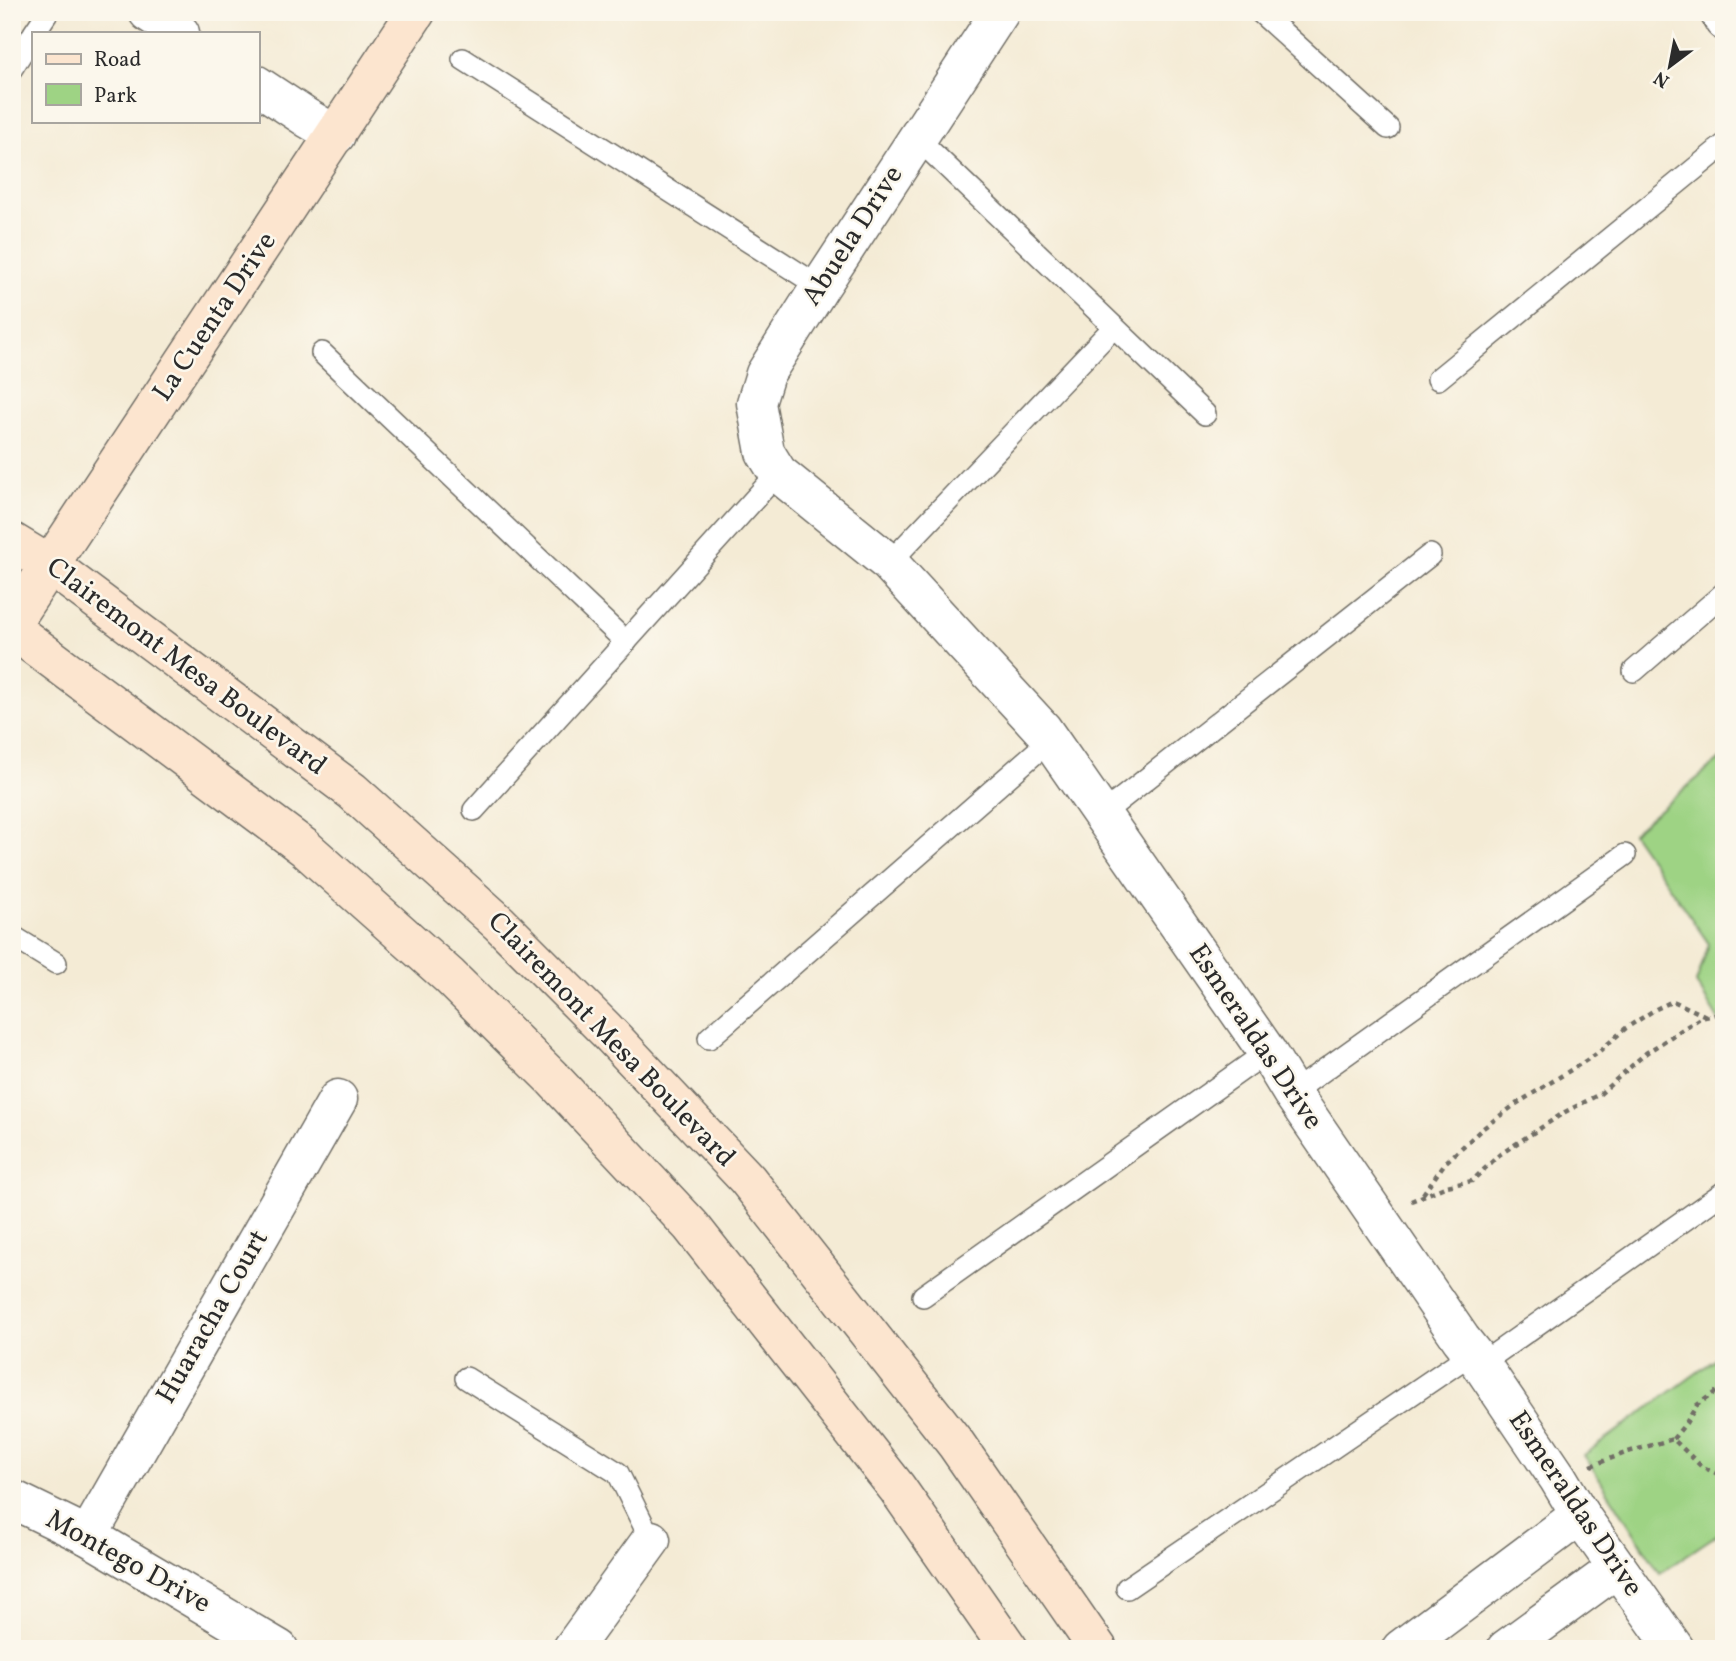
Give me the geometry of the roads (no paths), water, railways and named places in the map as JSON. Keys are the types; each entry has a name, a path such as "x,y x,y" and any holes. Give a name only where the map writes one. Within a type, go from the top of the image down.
{"main road":[{"name":"La Cuenta Drive","path":"12,621 415,12"},
{"name":"Clairemont Mesa Boulevard","path":"12,542 50,565 352,791 499,923 606,1030 747,1179 956,1444 1098,1649"},
{"path":"12,629 305,848 449,976 554,1080 691,1226 897,1488 1009,1649"}],"street":[{"path":"148,12 178,32"},
{"name":"Abuela Drive","path":"778,473 765,452 756,403 765,374 1000,12"},
{"path":"1719,12 1724,21"},
{"path":"259,86 336,135"},
{"name":"Esmeraldas Drive","path":"778,473 889,563 1043,730 1268,1052 1292,1093 1558,1478 1580,1515 1675,1649"},
{"name":"Huaracha Court","path":"88,1536 338,1099"},
{"name":"Montego Drive","path":"12,1499 88,1536 279,1649"},
{"path":"1401,1649 1580,1515"},
{"path":"572,1649 651,1540"},
{"path":"1506,1649 1617,1568"}],"lane":[{"path":"35,32 48,12"},
{"path":"1267,15 1388,128"},
{"path":"12,68 32,37"},
{"path":"463,59 820,286"},
{"path":"917,138 1205,414"},
{"path":"1438,379 1724,145"},
{"path":"889,563 1114,327"},
{"path":"322,353 625,642"},
{"path":"474,810 778,473"},
{"path":"1101,814 1430,555"},
{"path":"1634,671 1724,593"},
{"path":"709,1038 1050,740"},
{"path":"1292,1093 1625,855"},
{"path":"12,936 56,963"},
{"path":"923,1296 1268,1052"},
{"path":"1127,1588 1724,1192"},
{"path":"466,1378 618,1474 651,1540"}]}
